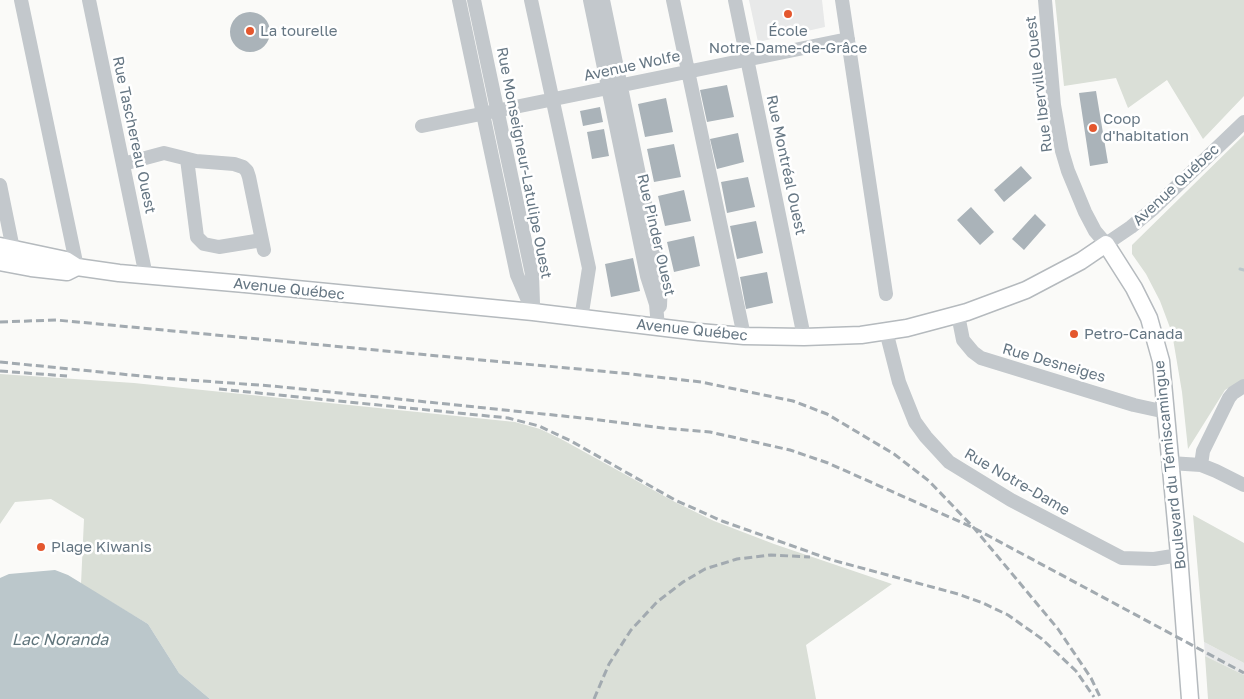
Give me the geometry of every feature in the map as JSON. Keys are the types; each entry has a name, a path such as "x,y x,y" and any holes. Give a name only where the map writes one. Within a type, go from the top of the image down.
{"main road":[{"name":"Avenue Québec","path":"0,262 67,272 77,268 533,312 744,336 804,337 861,335 907,328 958,315 1026,290 1106,244"},
{"name":"Boulevard du Témiscamingue","path":"1106,244 1134,288 1149,318 1161,361 1190,699"},
{"name":"Avenue Québec","path":"7,248 66,260 77,268"}],"street":[{"path":"21,0 77,268"},
{"name":"Rue Taschereau Ouest","path":"89,0 146,276"},
{"name":"Rue Monseigneur-Latulipe Ouest","path":"459,0 518,275 533,312"},
{"name":"Rue Monseigneur-Latulipe Ouest","path":"474,0 532,274 533,312"},
{"path":"530,0 589,268 581,318"},
{"name":"Rue Pinder Ouest","path":"590,0 614,86"},
{"name":"Rue Pinder Ouest","path":"603,0 614,86 647,276 656,304 658,327"},
{"path":"673,0 744,336"},
{"name":"Rue Montréal Ouest","path":"735,0 804,337"},
{"path":"842,0 886,294"},
{"name":"Rue Iberville Ouest","path":"1045,0 1054,105 1062,151 1085,212 1095,231 1106,244"},
{"name":"Avenue Wolfe","path":"422,126 848,39"},
{"name":"Avenue Québec","path":"1106,244 1154,208 1244,122"},
{"path":"123,164 164,153 187,159 234,164 244,167 247,171 263,245 219,247 204,244 197,237 187,159"},
{"path":"0,185 7,248"},
{"name":"Rue Desneiges","path":"958,315 963,340 981,358 1134,406 1166,412"},
{"name":"Rue Notre-Dame","path":"886,331 899,382 915,422 949,462 1011,500 1122,558 1154,559 1179,555"},
{"path":"1201,465 1203,451 1229,398 1244,386"},
{"path":"1170,463 1201,465 1244,485"}],"shaded area":[{"name":"École Notre-Dame-de-Grâce","path":"749,0 822,0 825,27 758,42"},
{"path":"1055,0 1244,0 1244,96 1203,139 1167,80 1128,108 1116,78 1064,86"},
{"path":"1244,135 1244,379 1225,390 1188,449 1182,392 1172,333 1160,301 1146,274 1132,254 1132,245"},
{"path":"0,374 134,383 515,422 540,429 561,439 675,502 714,521 774,544 892,584 806,645 816,699 210,699 179,673 148,624 81,584 84,519 51,499 15,502 0,524"},
{"path":"1193,515 1244,543 1244,663 1204,642"},
{"path":"1204,642 1244,663 1244,675 1205,656"},
{"path":"1205,656 1244,675 1244,699 1208,699"}],"water":[{"name":"Lac Noranda","path":"55,570 68,575 148,624 179,673 210,699 0,699 0,578 9,574"}],"building":[{"name":"La tourelle","path":"250,12 264,18 270,32 264,46 250,52 236,46 230,32 236,18"},
{"path":"727,85 734,117 707,122 700,90"},
{"name":"Coop d'habitation","path":"1096,91 1108,163 1090,166 1079,93"},
{"path":"666,98 673,132 645,137 638,104"},
{"path":"600,107 603,122 583,126 580,111"},
{"path":"604,129 609,156 592,159 587,132"},
{"path":"738,133 744,162 717,169 710,139"},
{"path":"674,144 681,177 654,182 647,149"},
{"path":"1021,166 1032,178 1004,202 994,190"},
{"path":"748,177 755,207 727,213 721,182"},
{"path":"684,190 691,221 665,226 658,196"},
{"path":"971,207 994,232 980,245 957,220"},
{"path":"1035,214 1046,225 1024,250 1012,239"},
{"path":"756,221 763,253 737,259 730,226"},
{"path":"694,236 700,266 674,272 667,242"},
{"path":"633,258 640,291 611,297 605,264"},
{"path":"767,272 773,303 746,309 740,277"}],"waterway":[{"path":"1240,269 1244,270"}],"railway":[{"path":"0,322 56,320 631,374 701,382 793,401 827,414 894,454 929,481 974,528 1058,629 1091,678 1101,699"},
{"path":"0,362 161,378 272,386 710,432 790,450 828,463 974,528 1244,673"},
{"path":"0,371 67,376"},
{"path":"219,389 508,418 539,426 571,441 675,500 722,521 832,560 958,594 1008,615 1042,639 1076,671 1094,697"},
{"path":"594,699 609,664 631,630 657,602 683,582 705,569 737,559 771,555 810,557"}],"place":[{"name":"École Notre-Dame-de-Grâce","path":"788,14"},
{"name":"La tourelle","path":"250,31"},
{"name":"Coop d'habitation","path":"1093,128"},
{"name":"Petro-Canada","path":"1074,334"},
{"name":"Plage Kiwanis","path":"41,547"}]}
